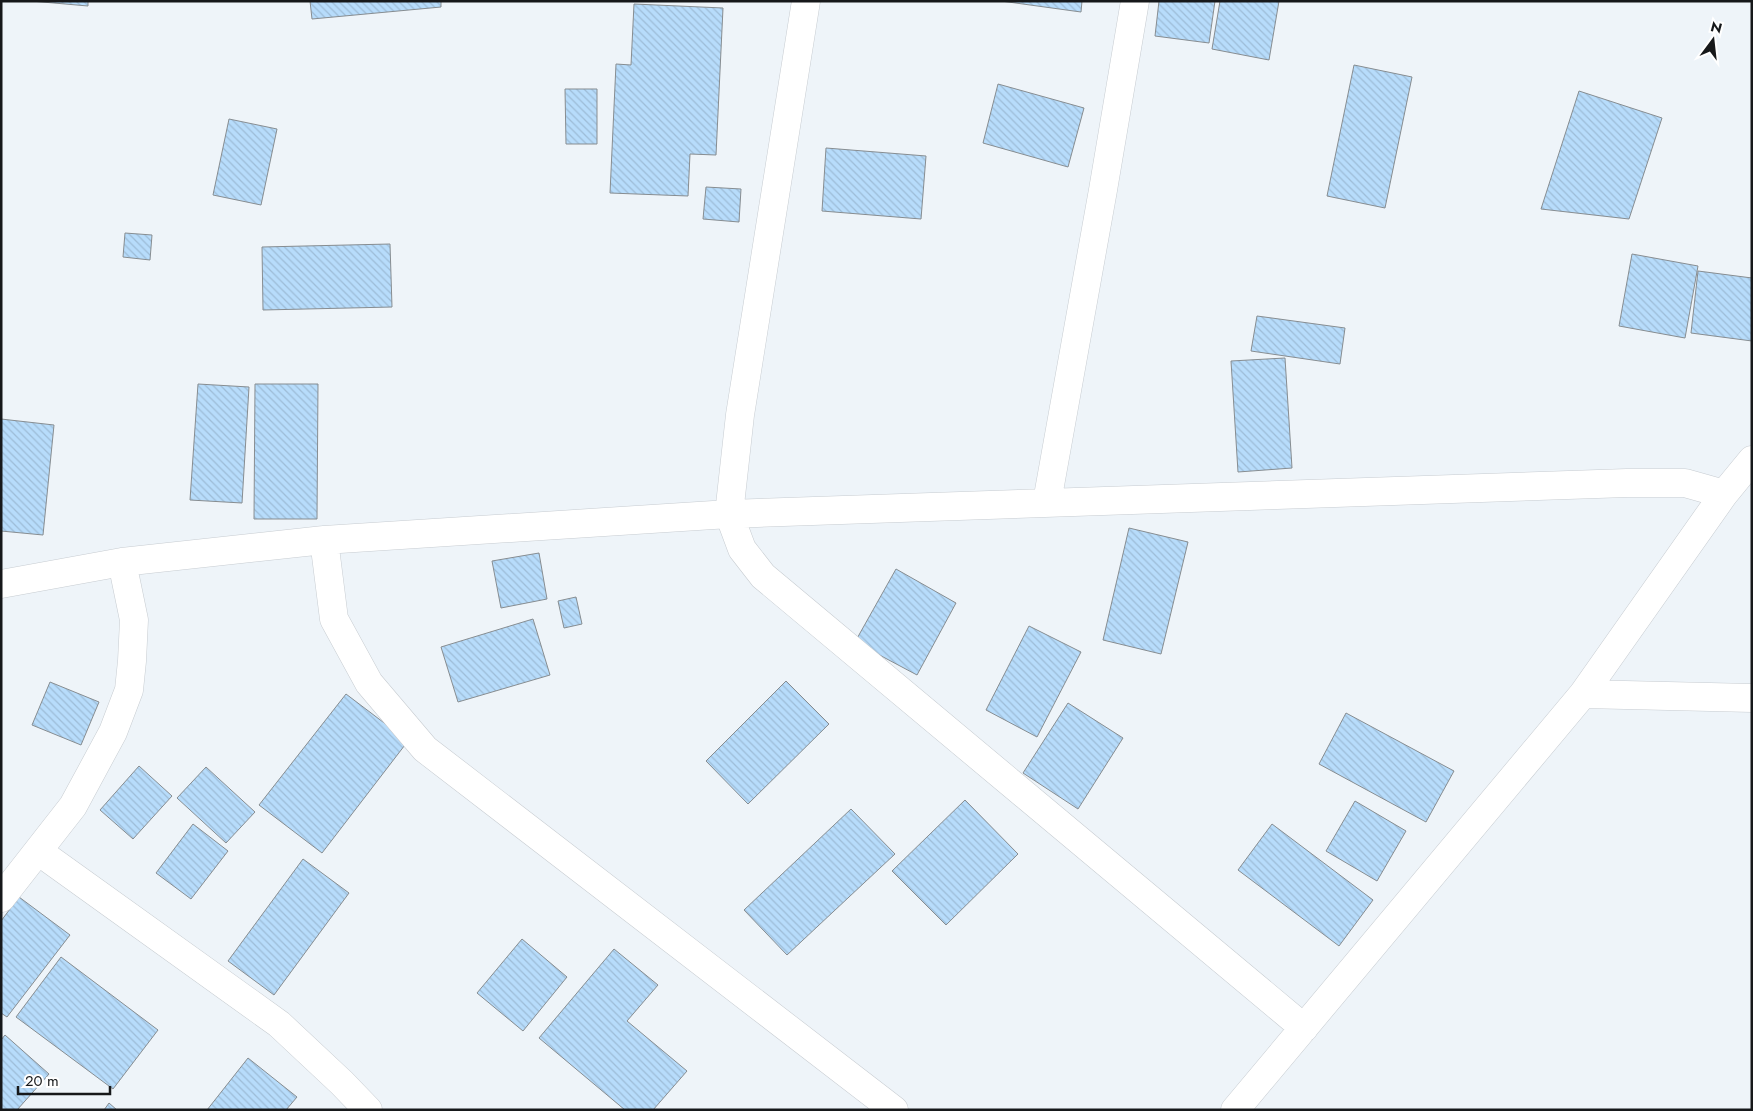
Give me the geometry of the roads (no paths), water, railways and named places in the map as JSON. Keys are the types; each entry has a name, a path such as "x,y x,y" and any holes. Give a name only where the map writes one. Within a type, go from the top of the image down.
{"street":[{"path":"806,1 740,415 729,514 742,549 763,576 1304,1028"},
{"path":"1047,502 1135,1"},
{"path":"1235,1110 1582,694 1724,494 1752,460"},
{"path":"1,584 122,562 324,540 729,514 1627,483 1685,483 1724,494"},
{"path":"324,540 334,619 369,682 426,749 894,1110"},
{"path":"1,898 73,806 113,732 129,690 134,620 122,562"},
{"path":"1582,694 1752,698"},
{"path":"38,851 279,1024 368,1110"}]}
